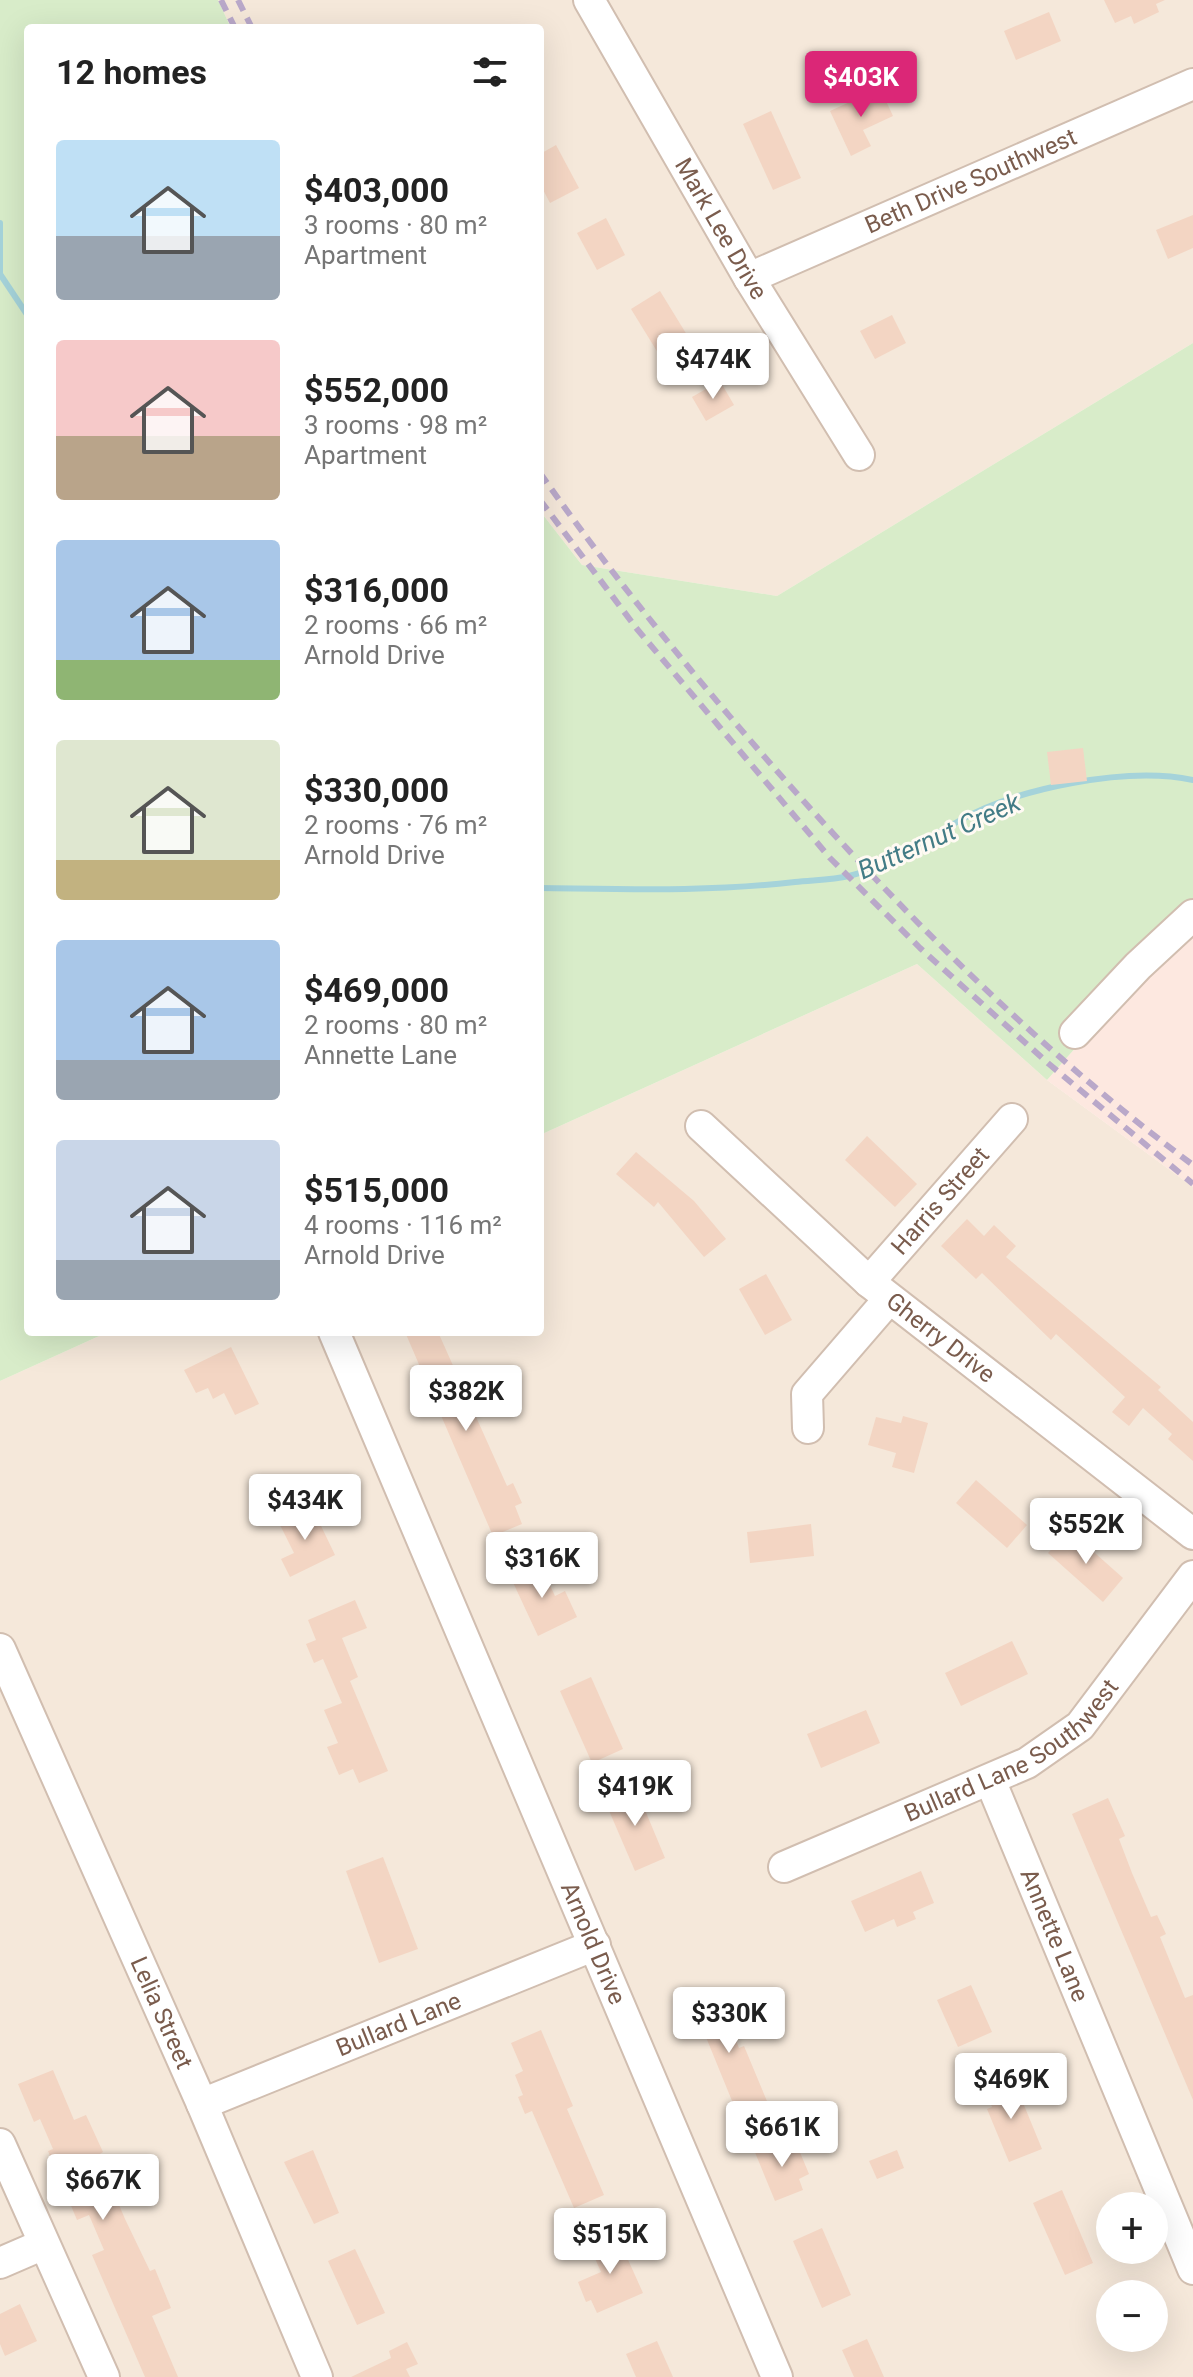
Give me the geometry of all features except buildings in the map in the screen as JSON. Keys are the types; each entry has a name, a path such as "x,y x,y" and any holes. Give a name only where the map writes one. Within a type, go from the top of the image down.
{"street":[{"name":"Mark Lee Drive","path":"589,0 749,278 859,455"},
{"name":"Beth Drive Southwest","path":"749,278 1193,84"},
{"path":"1075,1033 1138,966 1193,915"},
{"name":"Harris Street","path":"808,1428 807,1394 879,1290 1012,1119"},
{"name":"Gherry Drive","path":"701,1126 879,1290 1193,1534"},
{"name":"Arnold Drive","path":"336,1336 777,2377"},
{"name":"Bullard Lane Southwest","path":"784,1867 1027,1763 1080,1726 1193,1576"},
{"name":"Lelia Street","path":"0,1649 202,2104 317,2377"},
{"name":"Annette Lane","path":"990,1780 1193,2269"},
{"name":"Bullard Lane","path":"202,2104 595,1945"},
{"path":"0,2144 104,2377"},
{"path":"0,2263 44,2244"}],"shaded area":[{"path":"218,0 1193,0 1193,343 777,596 582,565 544,516 544,24 229,24"},
{"path":"1193,924 1193,1187 1047,1080 1170,941"},
{"path":"917,964 1047,1080 1193,1187 1193,2377 0,2377 0,1381 99,1336 544,1336 544,1133"}],"green space":[{"path":"0,0 218,0 229,24 24,24 24,1336 99,1336 0,1381"},
{"path":"1193,343 1193,924 1170,941 1047,1080 917,964 544,1133 544,516 582,565 777,596"}],"waterway":[{"name":"Butternut Creek","path":"0,223 0,274 24,310"},
{"name":"Butternut Creek","path":"544,888 699,889 843,877 892,860 981,810 1040,790 1105,778 1166,776 1193,780"}],"railway":[{"path":"221,0 233,24"},
{"path":"238,0 250,24"},
{"path":"544,479 594,548 680,656 769,762 868,871 1024,1025 1193,1165"},
{"path":"544,505 637,629 830,858 920,948 1049,1064 1193,1184"}]}
